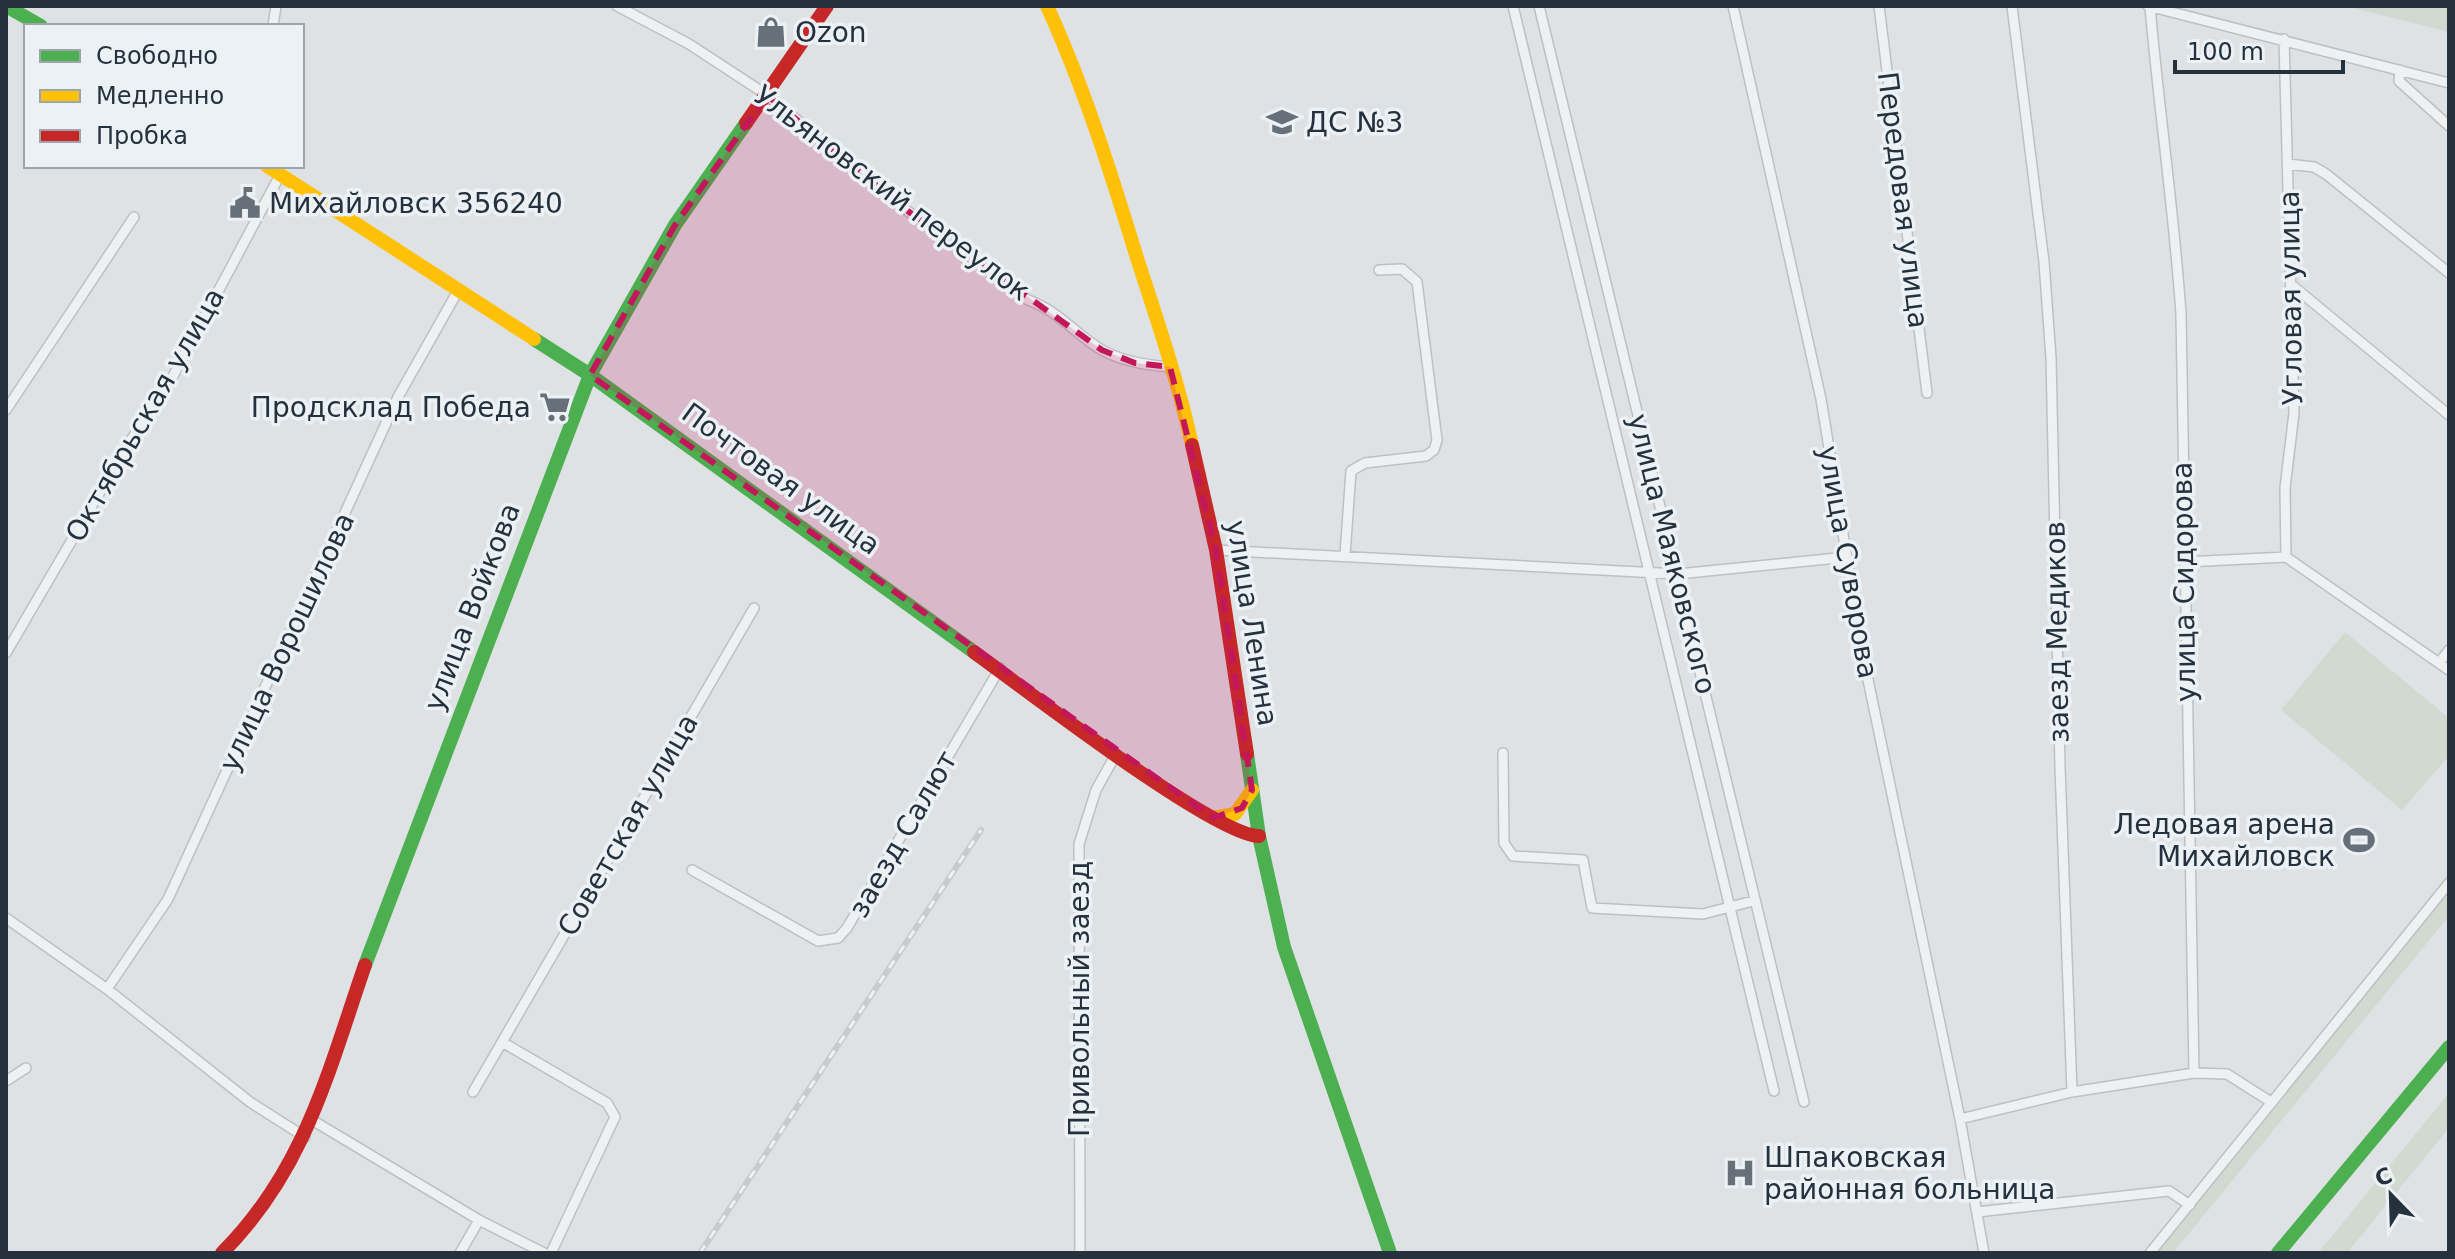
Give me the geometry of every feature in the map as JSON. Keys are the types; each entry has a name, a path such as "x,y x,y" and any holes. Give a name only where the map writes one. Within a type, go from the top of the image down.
{"main road":[{"name":"улица Войкова","path":"222,1253 245,1230 278,1186 305,1137 398,871 590,375 675,225 827,6"},
{"name":"улица Ленина","path":"1047,6 1067,50 1113,180 1182,401 1216,550 1259,836 1291,974 1390,1253"},
{"path":"6,23 11,7 38,24"},
{"name":"Почтовая улица","path":"270,168 590,375 1116,754 1244,836 1259,836"},
{"path":"1213,818 1235,814 1252,790"},
{"path":"2278,1253 2449,1047"}],"street":[{"name":"Ульяновский переулок","path":"617,6 689,44 767,95 905,209 1028,300 1047,307 1102,350 1135,363 1170,367"},
{"name":"улица Маяковского","path":"1513,6 1774,1091"},
{"name":"улица Маяковского","path":"1539,6 1804,1102"},
{"name":"улица Суворова","path":"1733,6 1821,399 1863,656 1960,1119 1984,1253"},
{"name":"Передовая улица","path":"1879,6 1927,393"},
{"name":"заезд Медиков","path":"2012,6 2044,262 2051,358 2061,797 2072,1092"},
{"path":"2149,6 2449,83"},
{"name":"улица Сидорова","path":"2149,6 2161,132 2175,218 2181,314 2194,1073"},
{"name":"Угловая улица","path":"2284,39 2294,413 2285,488 2286,557"},
{"path":"2400,70 2399,81 2449,126"},
{"path":"2288,164 2314,167 2326,174 2449,273"},
{"name":"Октябрьская улица","path":"6,653 125,449 172,378 280,175"},
{"path":"6,410 134,217"},
{"path":"1345,555 1351,471 1365,463 1426,456 1434,450 1437,440 1417,282 1402,269 1379,270"},
{"path":"2293,286 2449,415"},
{"name":"улица Ворошилова","path":"107,989 168,899 398,397 459,289"},
{"path":"1216,550 1678,574 1847,557"},
{"path":"2185,562 2286,557 2449,670"},
{"name":"Советская улица","path":"473,1092 754,608"},
{"path":"2439,663 2449,650"},
{"name":"заезд Салют","path":"692,870 818,941 838,938 847,928 1000,668"},
{"path":"1503,753 1504,843 1508,852 1513,856 1583,860 1592,908 1703,914 1753,901"},
{"name":"Привольный заезд","path":"1080,1253 1079,844 1096,790 1116,754"},
{"path":"2150,1253 2449,883"},
{"path":"6,918 107,989 250,1102 305,1137"},
{"path":"502,1042 607,1103 615,1117 551,1253"},
{"path":"6,1081 26,1068"},
{"path":"1960,1119 2072,1092 2194,1073 2227,1074 2271,1102"},
{"path":"312,1120 479,1220 544,1253"},
{"path":"1977,1212 2169,1191 2190,1205"},
{"path":"460,1253 479,1220"}],"highlighted area":[{"path":"767,95 905,209 1102,350 1135,363 1170,367 1216,550 1252,790 1242,808 1213,818 590,375 675,225"}],"shaded area":[{"path":"2345,6 2449,6 2449,32"},
{"path":"2345,632 2449,718 2449,756 2402,810 2281,710"},
{"path":"2449,890 2449,916 2173,1253 2154,1253"},
{"path":"2449,1093 2449,1128 2347,1253 2318,1253"}],"railway":[{"path":"700,1253 981,830"}],"traffic: fast":[{"path":"6,6 38,24"},
{"path":"365,965 590,375 675,225 746,123"},
{"path":"534,339 590,375 974,652"},
{"path":"1247,754 1259,836 1284,947 1390,1253"},
{"path":"2278,1253 2449,1047"}],"traffic: slow":[{"path":"1047,6 1107,162 1167,351 1192,445"},
{"path":"270,168 534,339"},
{"path":"1213,818 1235,814 1252,790"}],"traffic: jam":[{"path":"746,123 827,6"},
{"path":"1192,445 1216,550 1247,754"},
{"path":"974,652 1162,787 1236,829 1259,836"},
{"path":"222,1253 250,1221 294,1154 325,1081 365,965"}],"place":[{"name":"Ozon","path":"771,32"},
{"name":"ДС №3","path":"1282,122"},
{"name":"Михайловск 356240","path":"245,203"},
{"name":"Продсклад Победа","path":"555,407"},
{"name":"Ледовая арена Михайловск","path":"2359,840"},
{"name":"Шпаковская районная больница","path":"1740,1173"}]}
